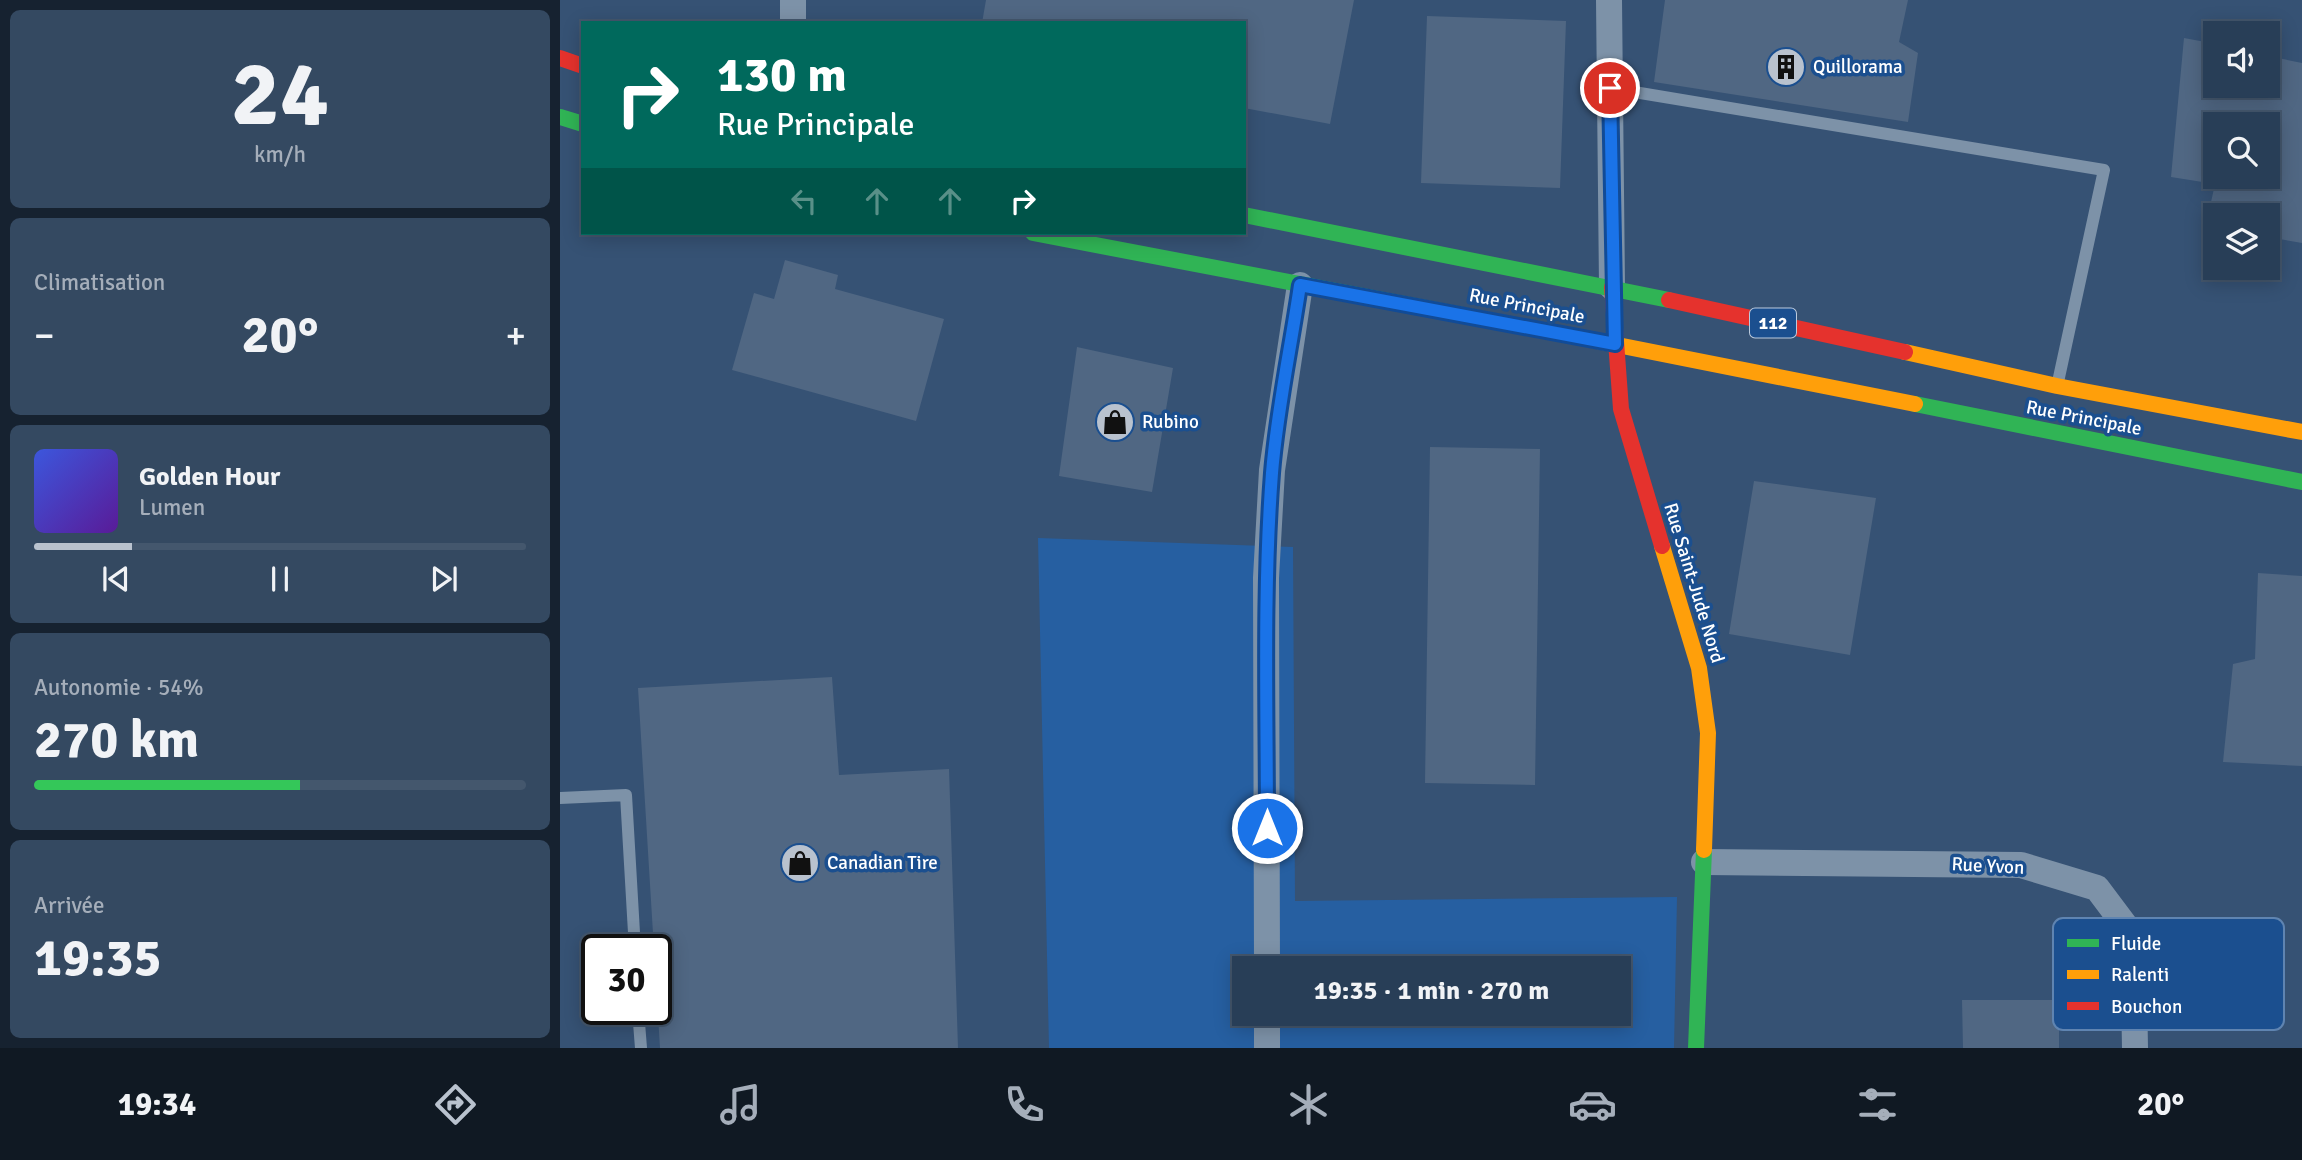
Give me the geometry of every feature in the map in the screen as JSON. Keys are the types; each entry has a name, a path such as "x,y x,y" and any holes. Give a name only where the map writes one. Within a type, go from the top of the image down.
{"main road":[{"path":"560,58 581,65"},
{"path":"560,117 581,123"},
{"name":"Rue Principale","path":"1246,215 1612,287 2057,386 2302,432"},
{"name":"Rue Principale","path":"1042,235 1615,344 2302,482"},
{"name":"Rue Saint-Jude Nord","path":"1612,287 1621,409 1699,668 1708,733 1696,1048"}],"street":[{"path":"793,0 793,21"},
{"path":"1609,0 1612,287"},
{"path":"1267,956 1266,578 1272,470 1300,285"},
{"name":"Rue Yvon","path":"1704,862 2021,865 2097,888 2120,918"},
{"path":"1267,1026 1267,1048"},
{"name":"Rue Yvon","path":"2135,1030 2135,1048"}],"lane":[{"path":"1610,88 2104,170 2057,386"},
{"path":"560,798 626,794 634,934"},
{"path":"639,1025 640,1048"}],"shaded area":[{"path":"1038,538 1293,547 1295,901 1677,897 1674,1048 1049,1048"}],"building":[{"path":"986,0 1354,0 1330,124 1246,108 1246,21 982,21"},
{"name":"Quillorama","path":"1665,0 1908,0 1899,42 1918,53 1908,122 1654,82"},
{"path":"1427,16 1566,21 1560,188 1421,183"},
{"path":"2184,38 2203,42 2203,98 2280,98 2280,58 2302,63 2302,243 2280,239 2280,203 2211,203 2214,189 2280,189 2280,112 2203,112 2203,182 2171,177"},
{"path":"785,260 838,275 835,289 944,319 916,421 732,370 754,293 774,299"},
{"name":"Rubino","path":"1077,347 1173,368 1152,492 1059,476"},
{"path":"1430,447 1540,449 1535,785 1425,783"},
{"path":"1754,481 1876,498 1850,655 1729,634"},
{"path":"2258,573 2302,576 2302,766 2223,762 2233,664 2255,659"},
{"name":"Canadian Tire","path":"832,677 839,775 949,769 958,1048 660,1048 659,1025 672,1025 672,934 653,934 638,688"},
{"path":"1962,1000 2053,1000 2053,1030 2059,1030 2059,1048 1963,1048"}],"traffic: fast":[{"path":"560,117 581,123"},
{"path":"1246,215 1669,300"},
{"path":"1043,235 1567,335"},
{"path":"1915,404 2302,482"},
{"path":"1696,1048 1704,850"}],"traffic: slow":[{"path":"1567,335 1915,404"},
{"path":"1905,352 2057,386 2302,432"},
{"path":"1662,546 1699,668 1708,733 1704,850"}],"traffic: jam":[{"path":"560,58 581,65"},
{"path":"1612,287 1621,409 1662,546"},
{"path":"1669,300 1905,352"}],"place":[{"name":"Quillorama","path":"1786,67"},
{"name":"Rubino","path":"1115,422"},
{"name":"Canadian Tire","path":"800,863"}],"route":[{"path":"1267,828 1266,578 1272,470 1300,285 1615,344 1610,88"}]}
